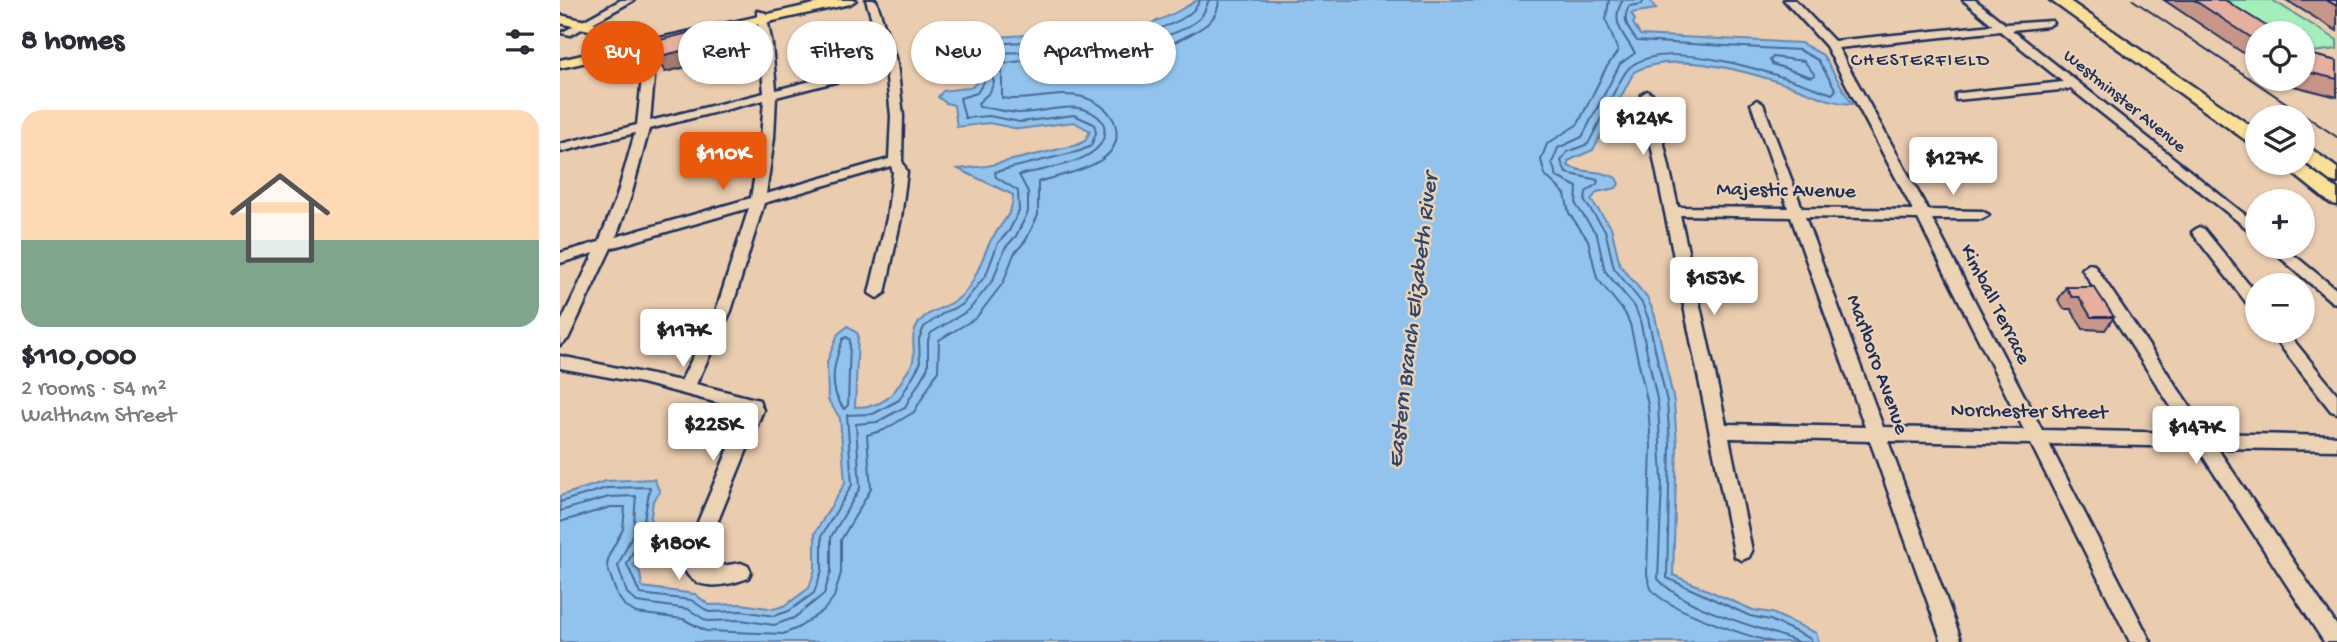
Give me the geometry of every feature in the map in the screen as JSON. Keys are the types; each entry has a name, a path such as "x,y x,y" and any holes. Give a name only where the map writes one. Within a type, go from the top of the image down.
{"highway":[{"path":"2058,0 2245,130"},
{"path":"2082,0 2245,111"},
{"path":"2315,161 2337,177"},
{"path":"2305,175 2337,199"}],"main road":[{"path":"762,17 818,0"},
{"path":"664,38 850,0"},
{"path":"560,19 581,24"},
{"path":"563,32 581,35"},
{"path":"560,58 581,54"},
{"path":"560,64 581,59"}],"street":[{"path":"588,21 629,0"},
{"path":"871,0 878,21"},
{"name":"Kimball Terrace","path":"1789,0 1830,45 1923,214 2141,642"},
{"name":"Westminster Avenue","path":"1968,0 2245,223"},
{"path":"685,389 719,327 758,200 769,142 771,95 762,17"},
{"path":"1830,45 2048,23"},
{"path":"563,32 581,24"},
{"path":"560,339 606,244 633,172 643,127 647,84"},
{"path":"560,148 814,84"},
{"path":"877,293 900,172 895,161 897,116 893,84"},
{"path":"1960,97 2071,85"},
{"path":"1647,95 1719,430 1742,551"},
{"name":"Marlboro Avenue","path":"1757,104 1952,642"},
{"path":"560,258 895,161"},
{"name":"Majestic Avenue","path":"1673,211 1982,215"},
{"path":"2199,232 2245,290"},
{"path":"2290,259 2337,298"},
{"path":"2089,269 2336,642"},
{"path":"2287,343 2337,406"},
{"path":"560,362 642,377 748,402 754,410 752,418 695,551 693,567 697,572 712,578 741,572"},
{"name":"Norchester Street","path":"1719,430 2337,443"}],"green space":[{"path":"2219,0 2272,0 2306,21 2251,21"},
{"path":"2315,26 2337,40 2337,49 2315,52"}],"water":[{"name":"Eastern Branch Elizabeth River","path":"1197,0 1650,0 1656,9 1631,13 1640,35 1801,43 1823,55 1852,104 1830,100 1737,70 1692,63 1651,65 1634,72 1593,150 1568,161 1568,166 1616,178 1619,184 1616,188 1597,192 1591,200 1611,227 1620,265 1648,299 1655,316 1674,402 1677,445 1673,575 1753,610 1772,613 1816,633 1819,642 560,642 560,496 606,481 654,479 660,492 653,501 648,538 633,565 640,572 642,587 695,594 709,605 742,604 774,609 786,605 809,588 815,569 815,533 845,483 840,418 828,400 827,362 838,334 848,326 858,334 855,407 886,400 910,368 914,356 913,338 918,324 927,315 965,292 974,279 990,242 1011,209 1013,195 958,169 987,166 1077,145 1085,141 1090,131 1074,122 1019,129 989,123 957,127 954,105 938,97 943,91 972,87 975,84 1005,84 1005,37 1019,36 1019,84 1176,84 1176,21 1156,21"}],"building":[{"path":"2194,0 2225,0 2258,21 2245,21 2245,33"},
{"path":"2326,0 2337,0 2337,6"},
{"path":"678,36 678,52 664,55 664,39"},
{"path":"2315,56 2337,61 2337,79 2315,74"},
{"path":"2066,287 2094,287 2114,317 2091,317 2079,297 2072,297"}],"tram line":[{"path":"2133,0 2337,137"}],"district":[{"name":"CHESTERFIELD","path":"1921,61"}]}
